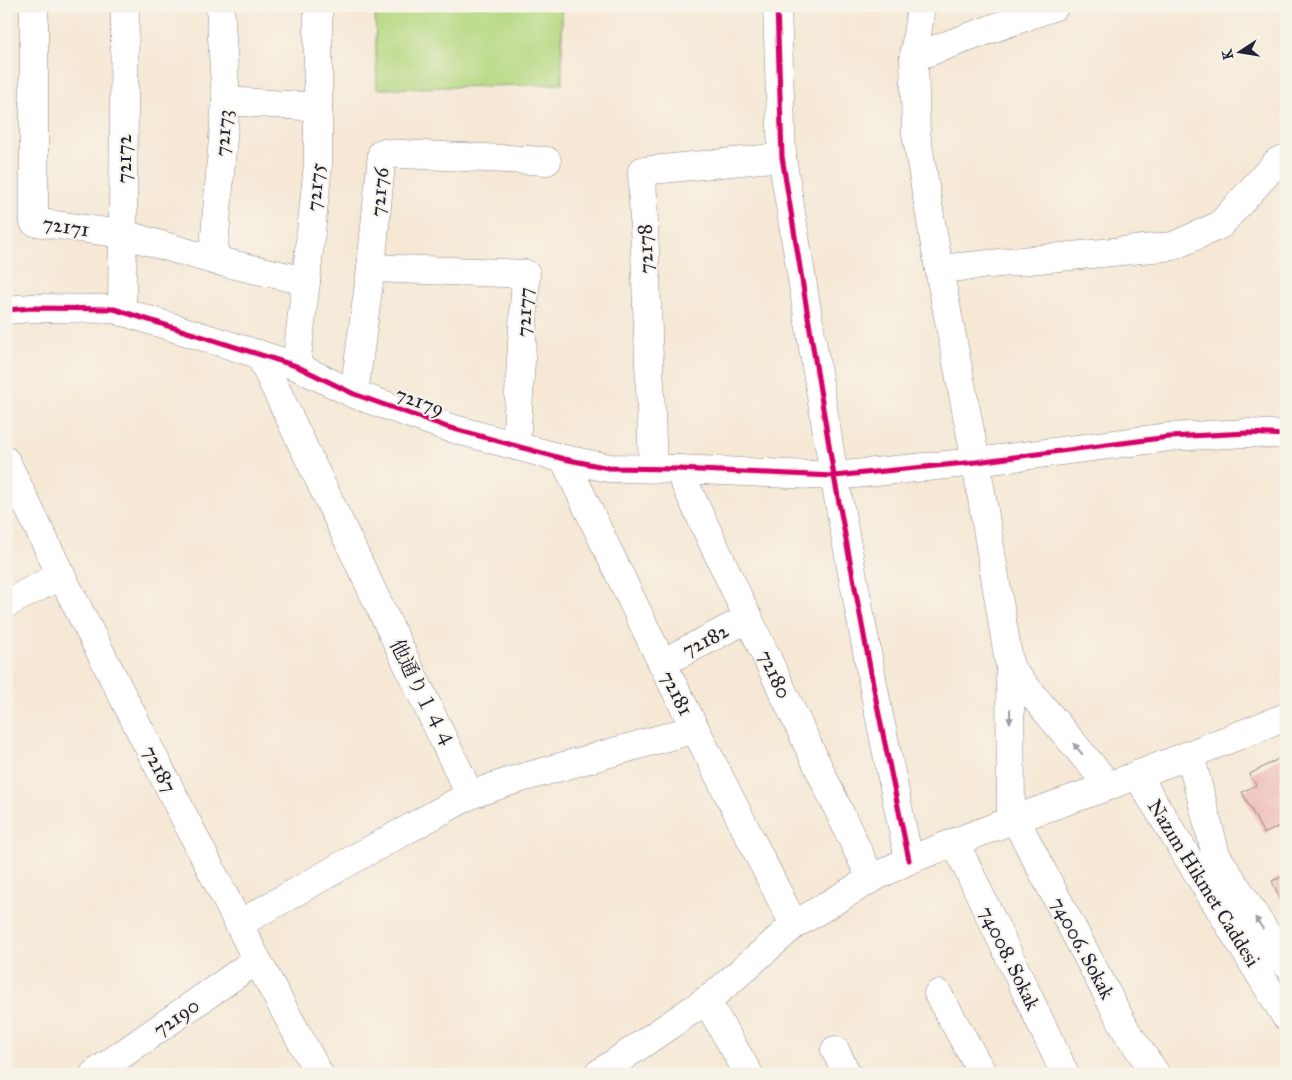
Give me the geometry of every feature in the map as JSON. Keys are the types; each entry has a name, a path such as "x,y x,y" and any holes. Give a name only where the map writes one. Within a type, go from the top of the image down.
{"street":[{"name":"72171","path":"34,6 34,222 123,234 213,260 306,282"},
{"name":"72172","path":"122,312 125,6"},
{"name":"72173","path":"213,260 226,101 220,6"},
{"name":"72175","path":"296,366 318,164 318,6"},
{"path":"777,6 782,157 834,476 877,705 909,860"},
{"path":"920,6 914,57 916,134 939,269 976,462 1010,668 1013,820"},
{"path":"914,57 1054,6"},
{"path":"226,101 318,107"},
{"name":"72176","path":"354,394 372,268 382,153 546,161"},
{"name":"72178","path":"666,468 642,171 782,157"},
{"path":"939,269 1173,246 1220,225 1278,161 1286,158"},
{"name":"72177","path":"372,268 526,274 516,446"},
{"name":"72179","path":"6,310 32,308 114,309 296,366 354,394 447,427 564,459 609,468 666,468 834,476 976,462 1169,437 1248,433 1286,435"},
{"name":"他通り１４４","path":"259,354 470,795"},
{"name":"72181","path":"564,459 695,729 794,925"},
{"name":"72187","path":"6,461 61,575 257,960 319,1074"},
{"name":"72180","path":"666,468 749,618 871,879"},
{"path":"6,604 61,575"},
{"name":"72182","path":"662,662 749,618"},
{"path":"1010,668 1109,786"},
{"path":"598,1074 722,988 794,925 871,879 909,860 955,842 1109,786 1286,717"},
{"path":"239,924 470,795 511,781 695,729"},
{"name":"Nazım Hikmet Caddesi","path":"1190,755 1216,855 1286,964"},
{"name":"Nazım Hikmet Caddesi","path":"1137,775 1286,1017"},
{"name":"74006. Sokak","path":"1013,820 1127,1032 1156,1074"},
{"name":"74008. Sokak","path":"955,842 1065,1074"},
{"name":"72190","path":"94,1074 257,960"},
{"path":"938,994 983,1074"},
{"path":"706,1000 749,1074"},
{"path":"835,1050 847,1074"}],"green space":[{"path":"375,6 562,6 562,84 377,89"}],"building":[{"path":"1286,755 1286,834 1284,835 1279,826 1264,834 1242,792 1256,785 1250,774"},
{"path":"1286,875 1286,902 1282,903 1272,881"}],"cycle path":[{"path":"777,6 782,157 834,476 877,705 909,860"},
{"path":"6,310 32,308 114,309 296,366 354,394 447,427 564,459 609,468 834,476 976,462 1169,437 1248,433 1286,435"}]}
